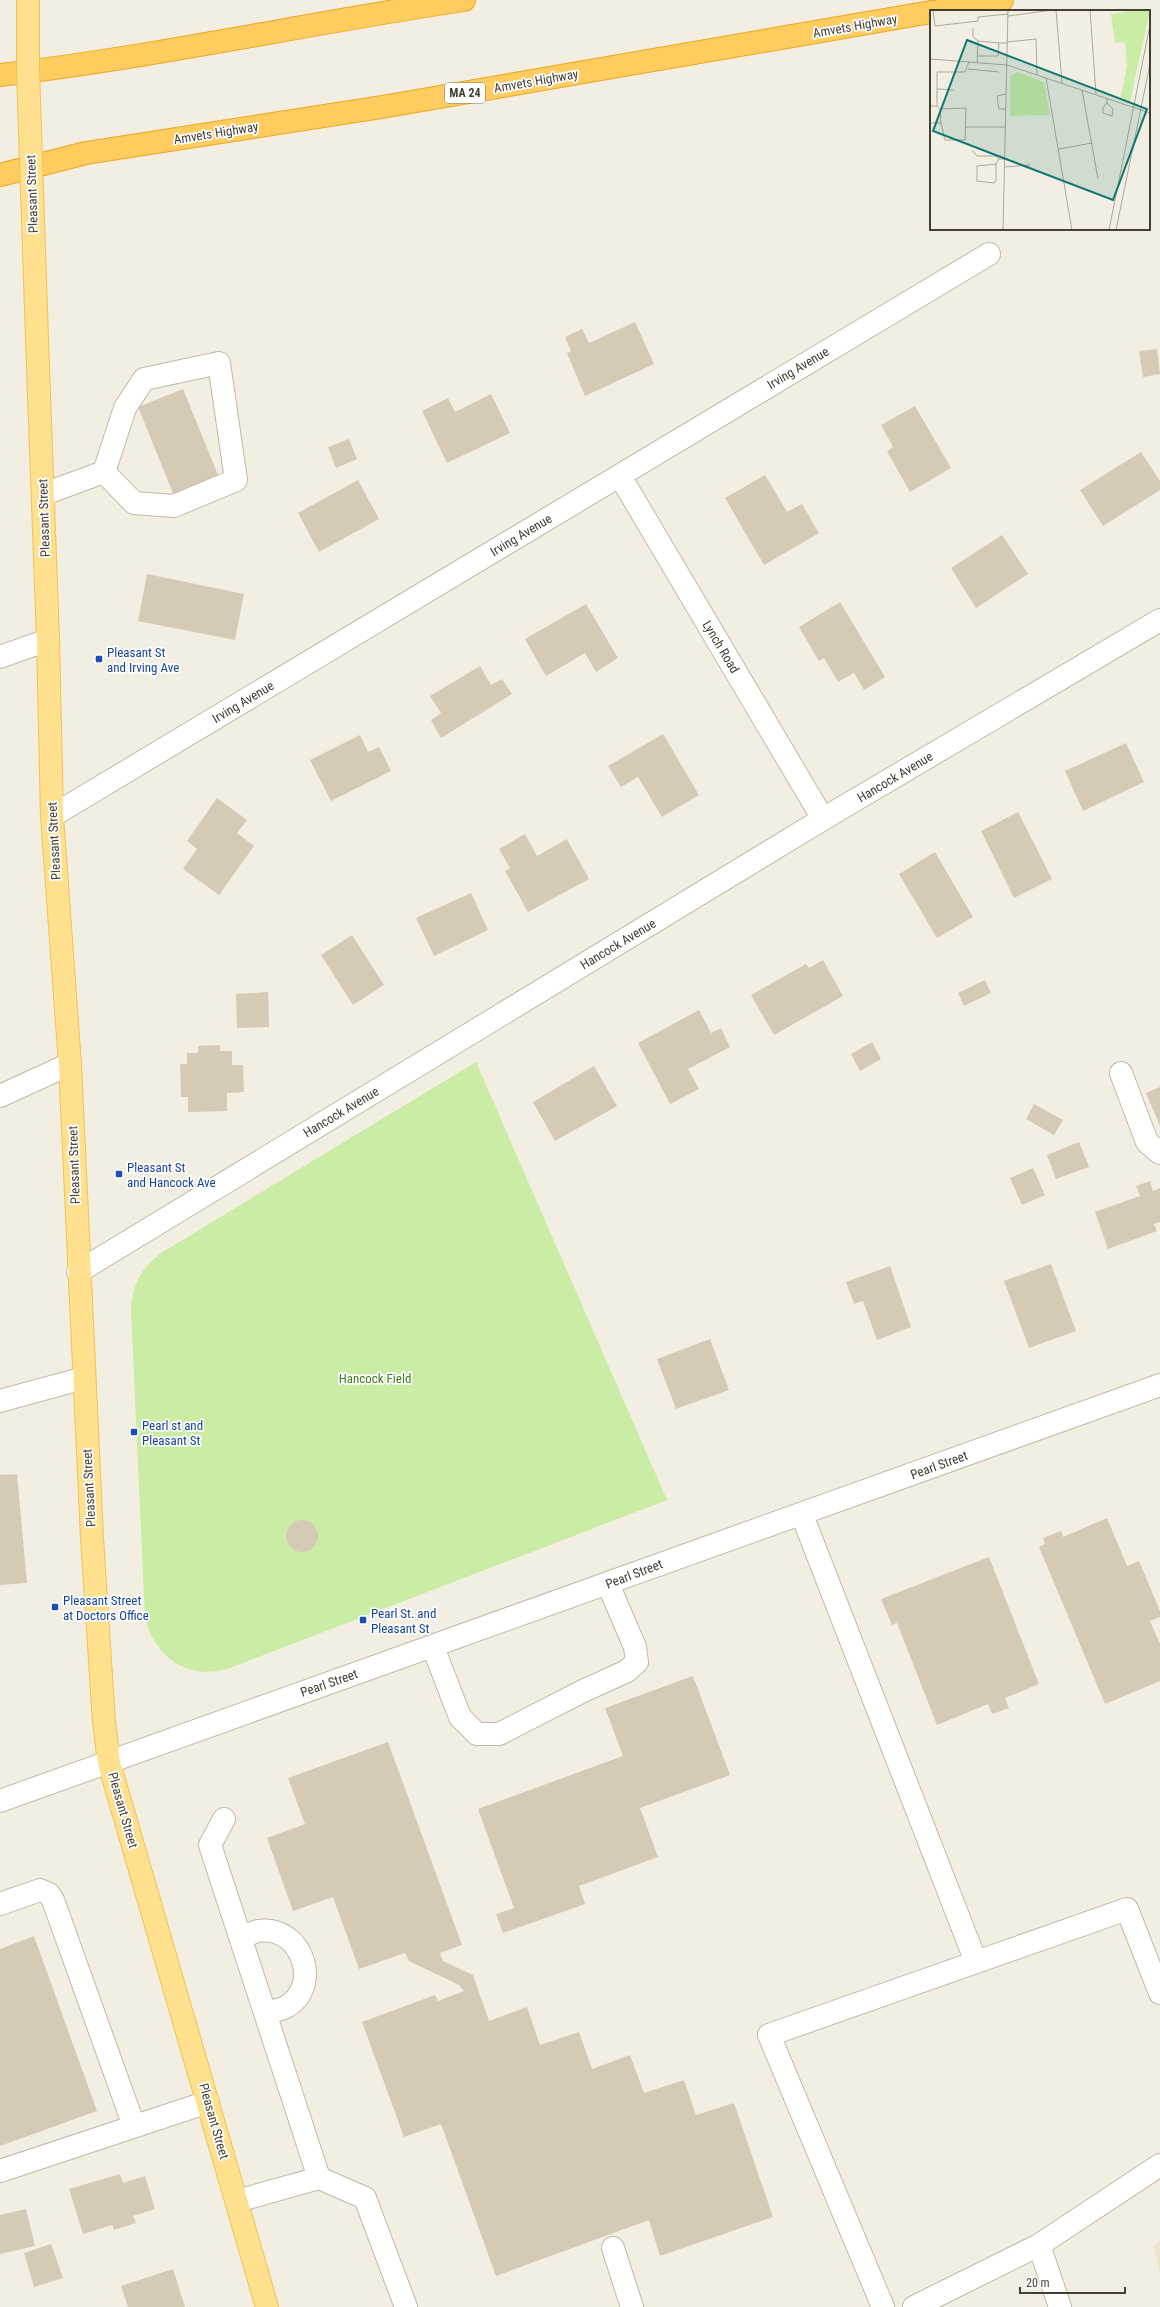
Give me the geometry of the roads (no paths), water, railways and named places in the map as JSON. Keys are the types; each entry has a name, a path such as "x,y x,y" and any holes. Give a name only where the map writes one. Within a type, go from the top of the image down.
{"highway":[{"path":"0,75 86,65 380,13 464,0"},
{"path":"945,10 1002,0"},
{"name":"Amvets Highway","path":"0,175 86,153 382,107 930,12"}],"main road":[{"name":"Pleasant Street","path":"28,0 28,71 44,494 52,816 70,1064 78,1272 100,1670 109,1763 267,2307"}],"street":[{"name":"Irving Avenue","path":"52,816 989,254"},
{"path":"219,363 236,480 174,506 134,503 104,472 125,408 144,379 219,363"},
{"path":"44,494 104,472"},
{"name":"Lynch Road","path":"620,476 823,819"},
{"name":"Hancock Avenue","path":"78,1272 823,819 1160,620"},
{"path":"0,657 48,640"},
{"path":"0,1096 70,1064"},
{"path":"1121,1073 1147,1142 1160,1153"},
{"path":"0,1401 84,1378"},
{"name":"Pearl Street","path":"0,1801 1160,1386"},
{"path":"802,1515 976,1962"},
{"path":"433,1647 460,1717 478,1734 499,1734 583,1691 627,1672 637,1662 635,1647 608,1584"},
{"path":"224,1818 210,1845 266,2012 319,2178"},
{"path":"0,1904 40,1890 49,1894 53,1900 134,2126"},
{"path":"883,2307 769,2035 1127,1909 1160,1993"},
{"path":"241,1938 258,1931 278,1932 294,1942 304,1958 306,1978 299,1995 284,2008 266,2012"},
{"path":"0,2171 208,2102"},
{"path":"914,2307 1039,2245 1160,2165"},
{"path":"237,2202 319,2178 365,2198 406,2307"},
{"path":"1039,2245 1060,2307"},
{"path":"613,2248 632,2307"}],"place":[{"name":"Pleasant St and Irving Ave","path":"99,659"},
{"name":"Pleasant St and Hancock Ave","path":"119,1174"},
{"name":"Pearl st and Pleasant St","path":"134,1432"},
{"name":"Pleasant Street at Doctors Office","path":"55,1607"},
{"name":"Pearl St. and Pleasant St","path":"363,1620"}],"park label":[{"name":"Hancock Field","path":"375,1378"}]}
